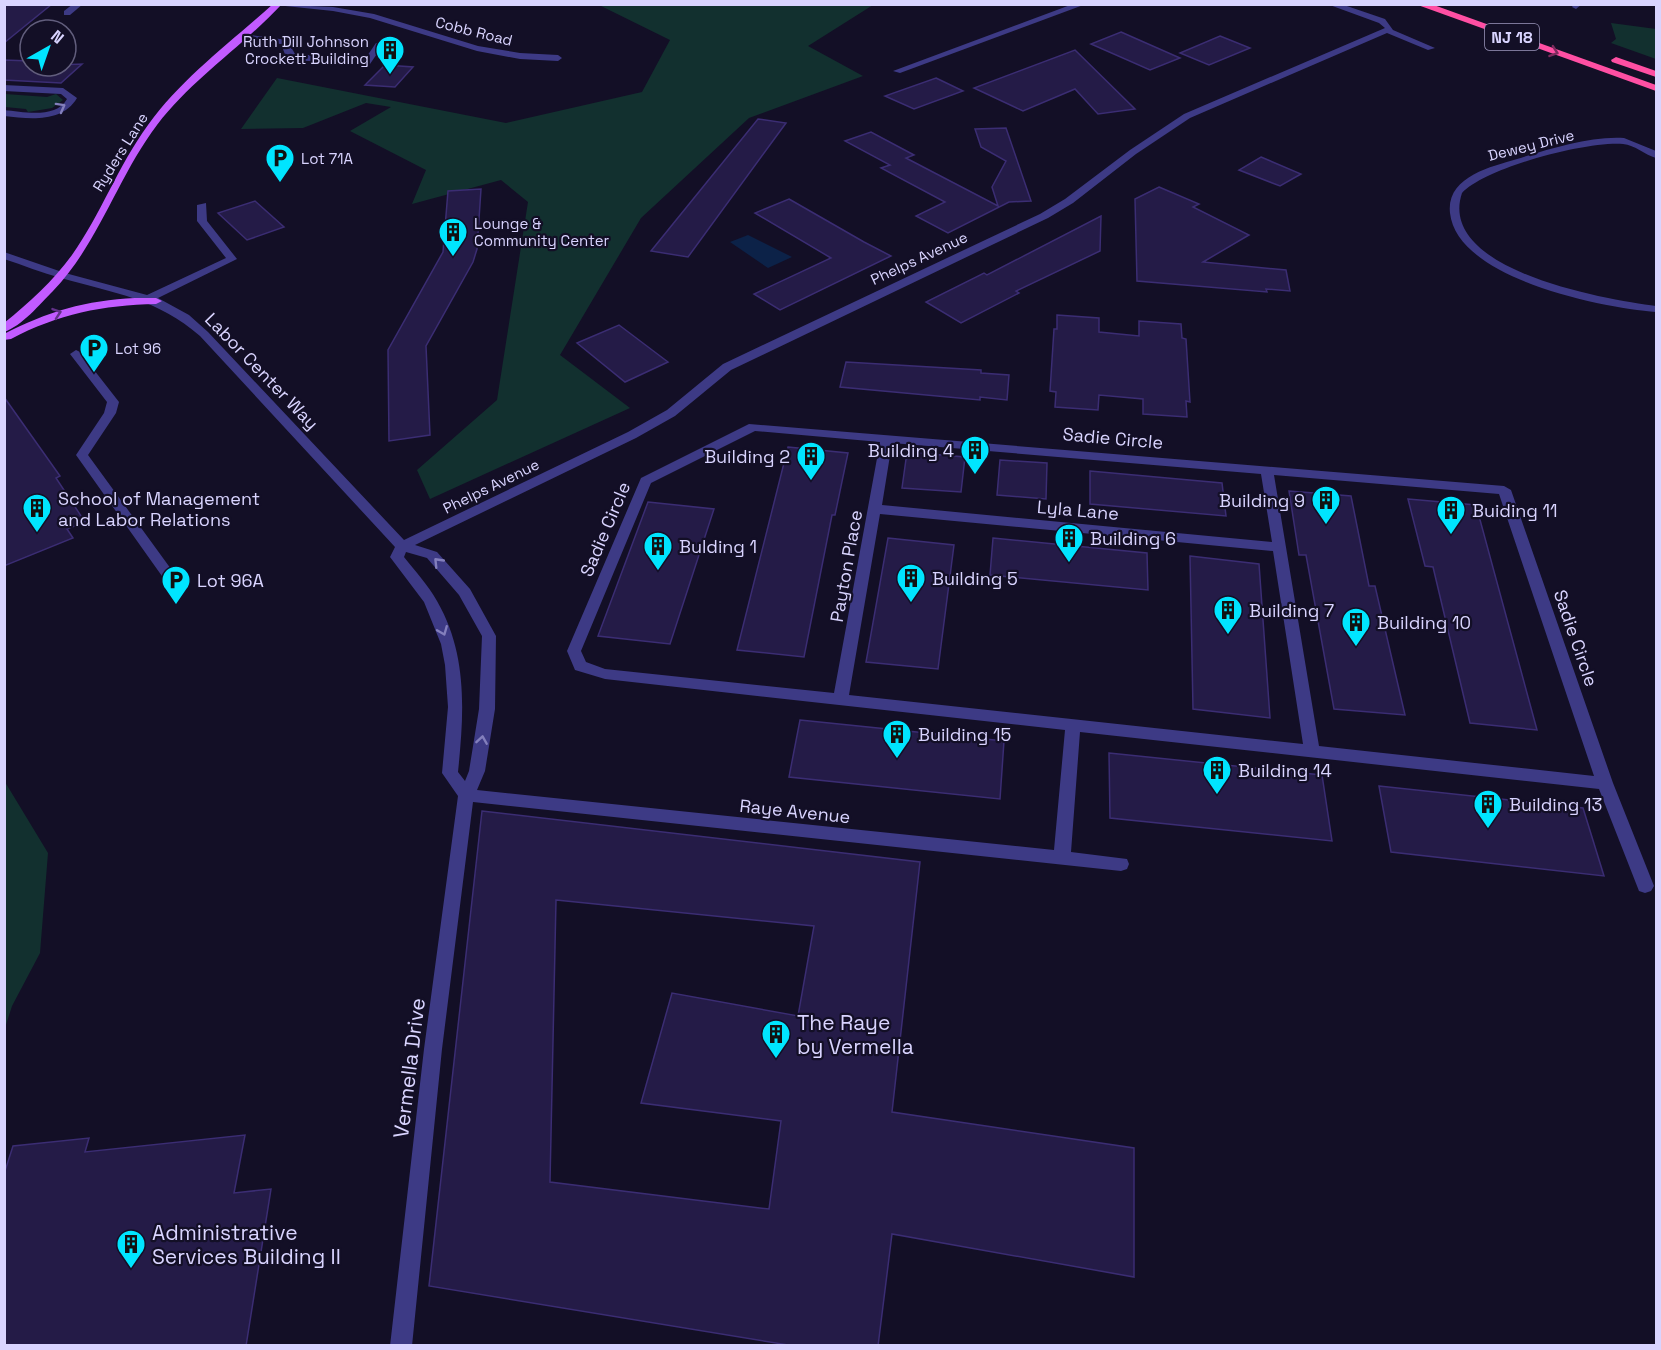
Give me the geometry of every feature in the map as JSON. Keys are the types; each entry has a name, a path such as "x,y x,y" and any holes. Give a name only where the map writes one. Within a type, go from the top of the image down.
{"highway":[{"name":"NJ 18","path":"1420,4 1656,88"},
{"name":"NJ 18","path":"1456,4 1467,9"},
{"name":"NJ 18","path":"1489,16 1523,28"},
{"path":"1601,55 1656,74"},
{"path":"1604,69 1656,97"}],"main road":[{"name":"Ryders Lane","path":"4,329 61,275 81,248 131,156 154,123 205,70 278,5"},
{"path":"4,338 43,318 93,303 152,300"}],"street":[{"path":"68,13 79,4"},
{"name":"Cobb Road","path":"270,4 333,9 371,16 477,48 520,56 558,58"},
{"path":"897,71 1082,4"},
{"path":"1331,4 1387,24 1390,26 1388,31 1431,48"},
{"name":"Phelps Avenue","path":"402,546 632,435 671,413 727,367 1044,216 1069,201 1133,152 1186,116 1388,31"},
{"path":"243,37 284,42 289,55 294,57 367,62 379,45"},
{"path":"4,88 63,91 72,98 65,107 47,114 4,113"},
{"name":"Dewey Drive","path":"1656,155 1624,141 1613,141 1538,156 1491,169 1458,190 1453,209 1460,231 1480,251 1506,269 1550,288 1586,299 1622,307 1656,309"},
{"path":"152,300 232,259 202,221 202,205"},
{"name":"Labor Center Way","path":"4,255 61,275 152,300 185,317 204,334 402,546"},
{"path":"76,354 113,402 110,413 82,455 174,583"},
{"name":"Sadie Circle","path":"1605,783 605,674 580,666 574,651 646,481 753,427 1504,490 1605,783 1645,886"},
{"name":"Payton Place","path":"840,700 887,438"},
{"path":"1267,470 1311,750"},
{"name":"Lyla Lane","path":"874,509 1279,547"},
{"path":"402,546 397,558 431,601 454,657 456,718 450,773 466,795"},
{"name":"Vermella Drive","path":"401,1346 433,1049 466,795 477,771 487,709 489,636 465,592 432,555 402,546"},
{"path":"1062,859 1073,724"},
{"name":"Raye Avenue","path":"466,795 1121,864"}],"green space":[{"path":"599,5 873,5 808,46 863,76 749,118 641,218 560,355 630,408 430,499 417,470 497,400 528,202 501,180 412,204 426,170 350,131 391,107 366,103 303,128 241,129 277,78 506,123 642,92 670,40"},
{"path":"1611,23 1656,29 1656,59 1611,43 1616,39"},
{"path":"5,94 47,97 56,94 63,100 52,108 28,112 26,109 5,107"},
{"path":"5,782 48,853 40,953 12,1006 5,1028"}],"water":[{"path":"748,235 792,257 768,268 730,242"}],"building":[{"path":"4,4 52,4 35,18 18,18 18,32 4,43"},
{"path":"1121,32 1180,58 1150,70 1091,44"},
{"path":"1220,36 1250,48 1209,65 1180,53"},
{"path":"1075,50 1135,109 1098,114 1075,89 1023,111 974,88"},
{"path":"4,60 18,61 18,78 67,78 61,83 4,80"},
{"name":"Ruth Dill Johnson Crockett Building","path":"385,65 413,67 395,87 365,85"},
{"path":"936,78 963,91 914,109 885,96"},
{"path":"758,119 786,123 688,257 651,251"},
{"path":"1006,128 1031,201 1009,202 948,233 916,216 945,202 881,168 890,165 845,141 871,132 914,155 906,158 998,206 992,187 1006,161 981,147 975,129"},
{"path":"1261,157 1301,174 1280,186 1239,170"},
{"path":"1159,187 1199,204 1193,207 1249,235 1203,262 1286,270 1290,291 1266,289 1267,292 1137,281 1135,199"},
{"path":"481,189 477,249 473,262 426,346 430,435 389,441 388,350 443,252 448,191"},
{"path":"789,199 891,256 780,310 754,294 831,258 755,213"},
{"path":"255,201 284,227 247,240 218,213"},
{"path":"1101,216 1100,251 1016,291 1019,293 961,323 926,302 984,273 987,275"},
{"path":"1057,315 1099,318 1099,332 1139,336 1139,321 1181,324 1182,338 1186,339 1190,402 1186,401 1187,417 1143,414 1143,399 1099,395 1098,410 1055,407 1056,392 1050,391"},
{"path":"619,325 668,362 625,382 577,343"},
{"path":"846,362 981,370 981,373 1009,375 1007,400 980,397 980,400 840,387"},
{"path":"4,397 60,476 56,478 85,522 67,529 73,538 4,566"},
{"path":"788,447 848,453 835,515 832,515 804,657 737,650"},
{"path":"907,452 965,457 961,492 902,488"},
{"path":"1000,460 1047,463 1046,499 997,495"},
{"path":"1090,471 1222,483 1226,516 1090,504"},
{"name":"Building 10","path":"1289,491 1351,496 1369,586 1375,586 1405,715 1334,709 1306,555 1299,555"},
{"path":"1408,499 1476,505 1537,730 1470,723 1433,567 1425,566"},
{"name":"Bulding 1","path":"648,502 714,509 670,644 598,636"},
{"name":"Building 5","path":"888,538 954,545 938,669 866,662"},
{"name":"Building 6","path":"993,538 1147,553 1148,590 990,575"},
{"name":"Building 7","path":"1190,556 1259,564 1270,718 1193,709"},
{"name":"Building 15","path":"800,720 1004,741 1000,799 789,777"},
{"name":"Building 14","path":"1109,753 1322,775 1332,841 1110,818"},
{"name":"Building 13","path":"1379,786 1583,808 1604,876 1391,852"},
{"name":"The Raye by Vermella","path":"482,811 920,862 892,1112 1134,1148 1134,1277 892,1234 878,1346 794,1346 429,1286","holes":["556,900 814,926 798,1016 672,993 641,1103 781,1121 769,1209 550,1182"]},
{"name":"Administrative Services Building II","path":"245,1135 234,1193 271,1189 246,1346 4,1346 4,1174 13,1146 89,1138 85,1152"}],"place":[{"name":"Ruth Dill Johnson Crockett Building","path":"390,76"},
{"name":"Lot 71A","path":"280,184"},
{"name":"Lounge & Community Center","path":"453,258"},
{"name":"Lot 96","path":"94,374"},
{"name":"Building 4","path":"975,476"},
{"name":"Building 2","path":"811,482"},
{"name":"Building 9","path":"1326,526"},
{"name":"School of Management and Labor Relations","path":"37,534"},
{"name":"Buiding 11","path":"1451,536"},
{"name":"Building 6","path":"1069,564"},
{"name":"Bulding 1","path":"658,572"},
{"name":"Building 5","path":"911,604"},
{"name":"Lot 96A","path":"176,606"},
{"name":"Building 7","path":"1228,636"},
{"name":"Building 10","path":"1356,648"},
{"name":"Building 15","path":"897,760"},
{"name":"Building 14","path":"1217,796"},
{"name":"Building 13","path":"1488,830"},
{"name":"The Raye by Vermella","path":"776,1060"},
{"name":"Administrative Services Building II","path":"131,1270"}]}
